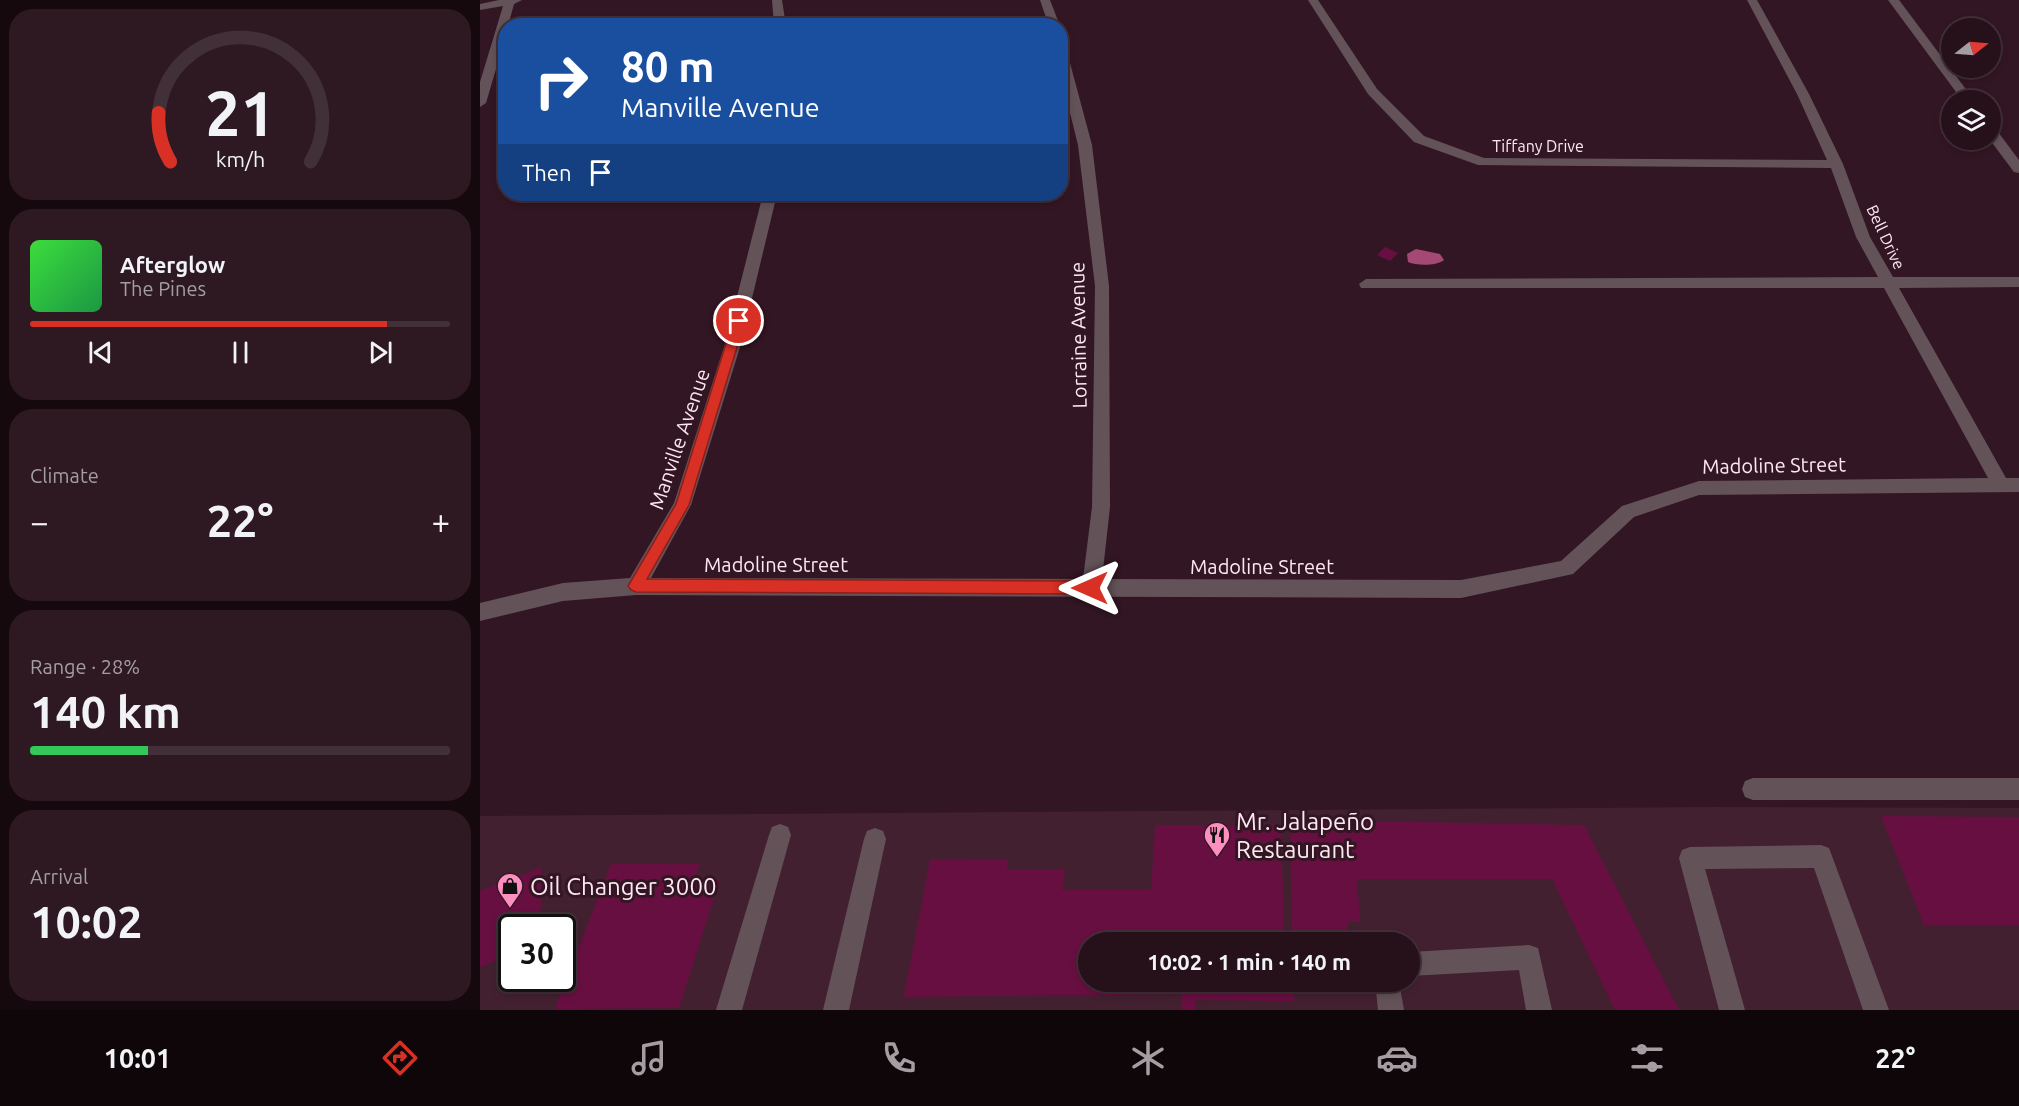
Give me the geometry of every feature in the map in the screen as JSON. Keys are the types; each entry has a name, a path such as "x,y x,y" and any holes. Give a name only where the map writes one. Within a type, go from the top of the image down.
{"street":[{"path":"480,7 512,0 506,18"},
{"path":"777,0 779,18"},
{"path":"1046,0 1052,18"},
{"name":"Tiffany Drive","path":"1313,0 1372,91 1419,139 1483,162 1836,164"},
{"name":"Bell Drive","path":"1752,0 1803,94 1836,164 1863,237 2010,484"},
{"path":"1893,0 1960,90"},
{"path":"480,103 498,45"},
{"name":"Lorraine Avenue","path":"1068,79 1085,145 1102,286 1101,507 1090,588"},
{"path":"2001,146 2019,170"},
{"name":"Manville Avenue","path":"636,586 682,505 734,344 768,201"},
{"path":"1366,284 2019,282"},
{"name":"Madoline Street","path":"480,612 563,592 636,586 1461,590 1566,568 1628,511 1699,488 2010,484"},
{"path":"1753,789 2019,789"},
{"path":"729,1010 780,835"},
{"path":"836,1010 875,839"},
{"path":"1732,1010 1690,858 1821,856 1876,1010"},
{"path":"1420,963 1529,957 1539,1010"},
{"path":"1388,992 1390,1010"}],"shaded area":[{"path":"1416,249 1440,254 1444,260 1426,265 1408,262 1407,254"},
{"path":"1713,807 2019,808 2019,1010 480,1010 480,816"}],"building":[{"path":"1385,247 1398,253 1390,261 1377,255"},
{"path":"1881,816 2019,817 2019,926 1924,925"},
{"path":"1290,820 1584,825 1679,1010 1615,1010 1552,879 1357,879 1360,922 1348,922 1348,932 1292,932"},
{"path":"1155,825 1281,826 1284,932 1078,932 1078,992 1294,992 1294,1001 1196,1000 1195,1010 1181,1010 1182,994 904,997 930,859 1008,860 1007,869 1065,870 1062,890 1151,890"},
{"path":"611,864 700,864 694,879 720,879 679,1008 555,1009 562,992 576,992 576,955"},
{"name":"Oil Changer 3000","path":"542,867 540,914 498,914 498,960 480,967 480,891"}],"place":[{"name":"Mr. Jalapeño Restaurant","path":"1217,858"},
{"name":"Oil Changer 3000","path":"510,909"}],"route":[{"path":"739,321 734,344 682,505 636,586 1090,588"}]}
